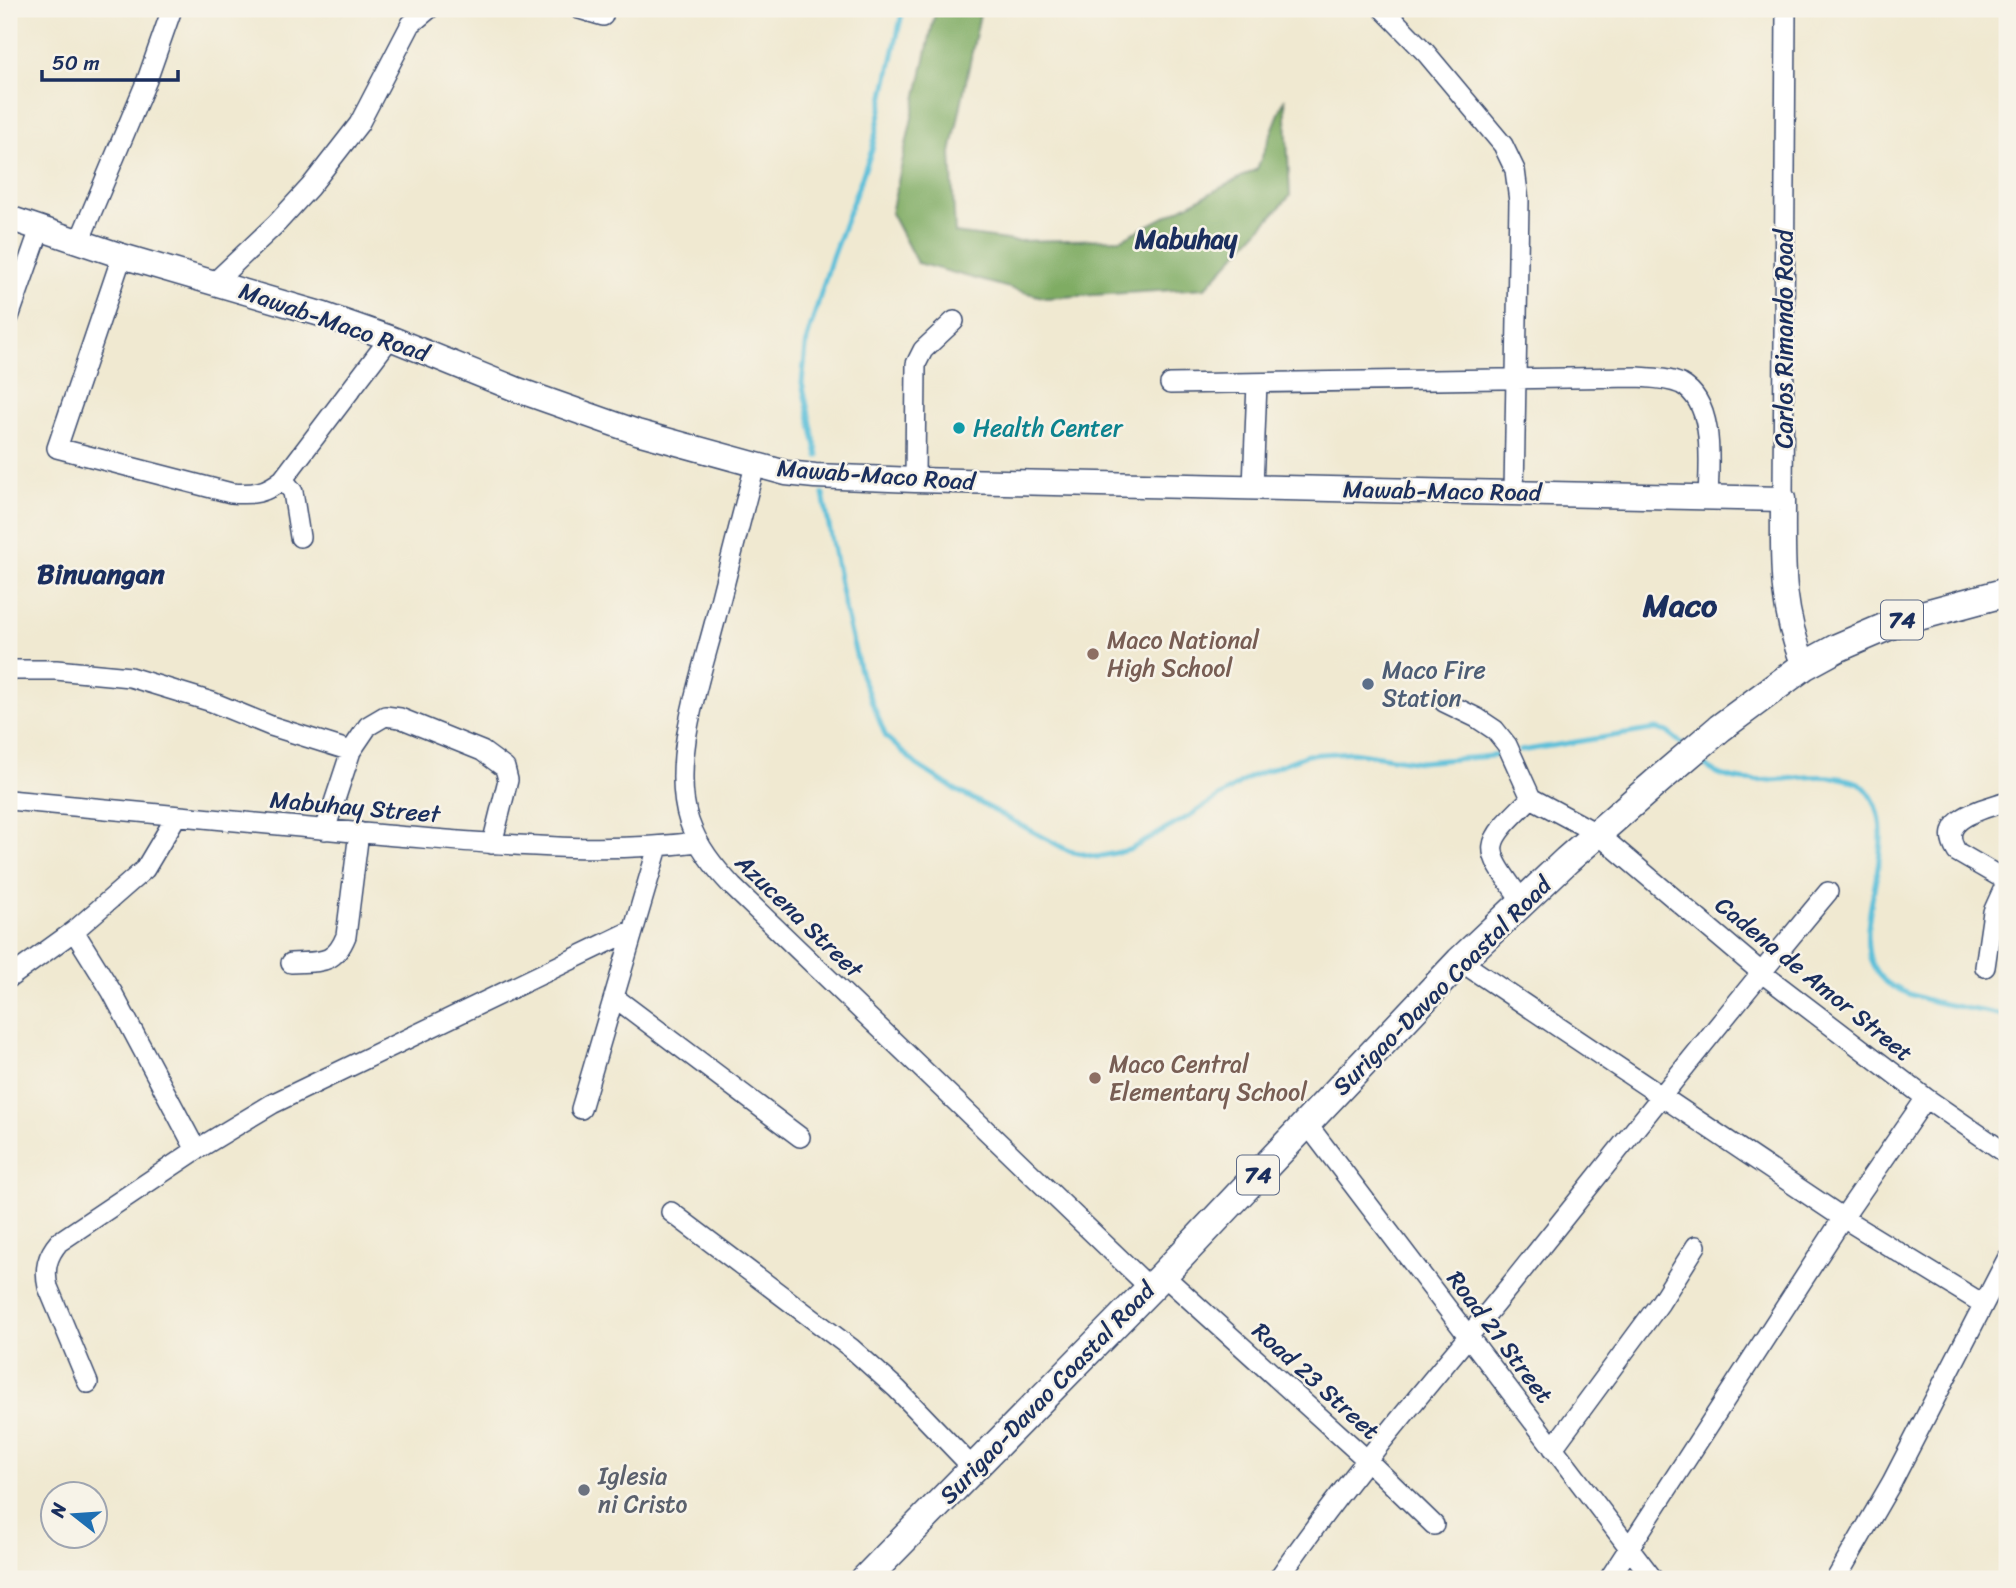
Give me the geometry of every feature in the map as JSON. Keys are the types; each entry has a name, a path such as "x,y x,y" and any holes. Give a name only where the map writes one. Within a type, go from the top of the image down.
{"highway":[{"name":"Surigao-Davao Coastal Road","path":"865,1579 1157,1281 1460,961 1522,901 1660,779 1720,728 1804,666 1837,648 1900,621 2007,592"}],"main road":[{"name":"Mawab-Maco Road","path":"9,218 122,256 215,282 390,338 518,390 636,432 755,466 815,476 1783,499"},
{"name":"Carlos Rimando Road","path":"1783,499 1785,601 1792,635 1804,666"}],"street":[{"path":"79,242 148,80 172,9"},
{"path":"215,282 277,223 310,187 359,124 411,24 429,9"},
{"path":"579,9 603,16"},
{"path":"1383,9 1426,53 1472,107 1503,145 1515,170 1519,201 1514,493"},
{"name":"Carlos Rimando Road","path":"1783,499 1786,9"},
{"path":"9,317 40,229"},
{"path":"122,256 57,448 231,492 260,494 283,479 390,338"},
{"path":"915,480 916,365 923,351 954,321"},
{"path":"1170,384 1638,377 1664,379 1680,384 1692,393 1704,417 1709,444 1708,498"},
{"path":"1252,487 1258,383"},
{"name":"Azucena Street","path":"755,466 695,702 685,754 684,784 689,818 698,842 713,865 733,887 1157,1281"},
{"path":"283,479 293,492 300,537"},
{"path":"9,670 69,670 130,677 212,702 271,726 351,751"},
{"path":"1444,702 1495,730 1507,745 1531,798 1499,829 1493,841 1492,853 1495,862 1522,901"},
{"path":"325,830 351,751 369,726 385,716 412,723 482,751 505,768 508,780 492,844"},
{"name":"Cadena de Amor Street","path":"1531,798 1598,834 1762,973 1926,1098 2007,1154"},
{"name":"Mabuhay Street","path":"9,800 492,844 611,848 657,847 698,842"},
{"path":"1985,967 1993,912 2007,881 1957,852 1952,845 1951,836 1954,825 1964,817 2007,802"},
{"path":"9,978 74,931 145,869 176,817"},
{"path":"291,963 329,960 341,949 346,936 359,832"},
{"path":"581,1109 657,847"},
{"path":"1278,1579 1321,1516 1366,1459 1828,892"},
{"path":"88,1383 45,1274 47,1260 59,1242 196,1150 272,1104 633,930"},
{"path":"74,931 112,992 196,1150"},
{"path":"1460,961 1843,1218 1983,1304"},
{"path":"614,997 800,1137"},
{"path":"1609,1579 1843,1218 1926,1098"},
{"name":"Road 21 Street","path":"1307,1124 1653,1579"},
{"path":"671,1212 851,1348 897,1389 973,1468"},
{"path":"1553,1448 1660,1303 1696,1246"},
{"path":"1836,1579 1892,1482 2007,1259"},
{"name":"Road 23 Street","path":"1157,1281 1366,1459 1434,1525"}],"green space":[{"path":"936,9 981,9 951,153 955,233 1014,241 1122,239 1257,169 1285,98 1290,196 1205,288 1046,298 917,263 891,213"}],"waterway":[{"path":"818,456 802,383 807,339 832,257 872,150 903,9"},
{"path":"823,494 845,610 861,675 886,737 917,765 954,789 1069,851 1097,857 1129,850 1250,777 1307,755 1352,752 1420,762 1503,755"},
{"path":"1520,751 1656,729 1667,732 1685,746"},
{"path":"1696,758 1713,771 1731,778 1750,781 1830,777 1853,781 1863,786 1877,808 1881,835 1869,922 1868,948 1875,970 1894,987 1920,998 2007,1016"}],"place":[{"name":"Health Center","path":"959,428"},
{"name":"Maco National High School","path":"1093,654"},
{"name":"Maco Fire Station","path":"1368,684"},
{"name":"Maco Central Elementary School","path":"1095,1078"},
{"name":"Iglesia ni Cristo","path":"584,1490"}],"district":[{"name":"Mabuhay","path":"1186,239"},
{"name":"Binuangan","path":"101,573"},
{"name":"Maco","path":"1680,605"}]}
